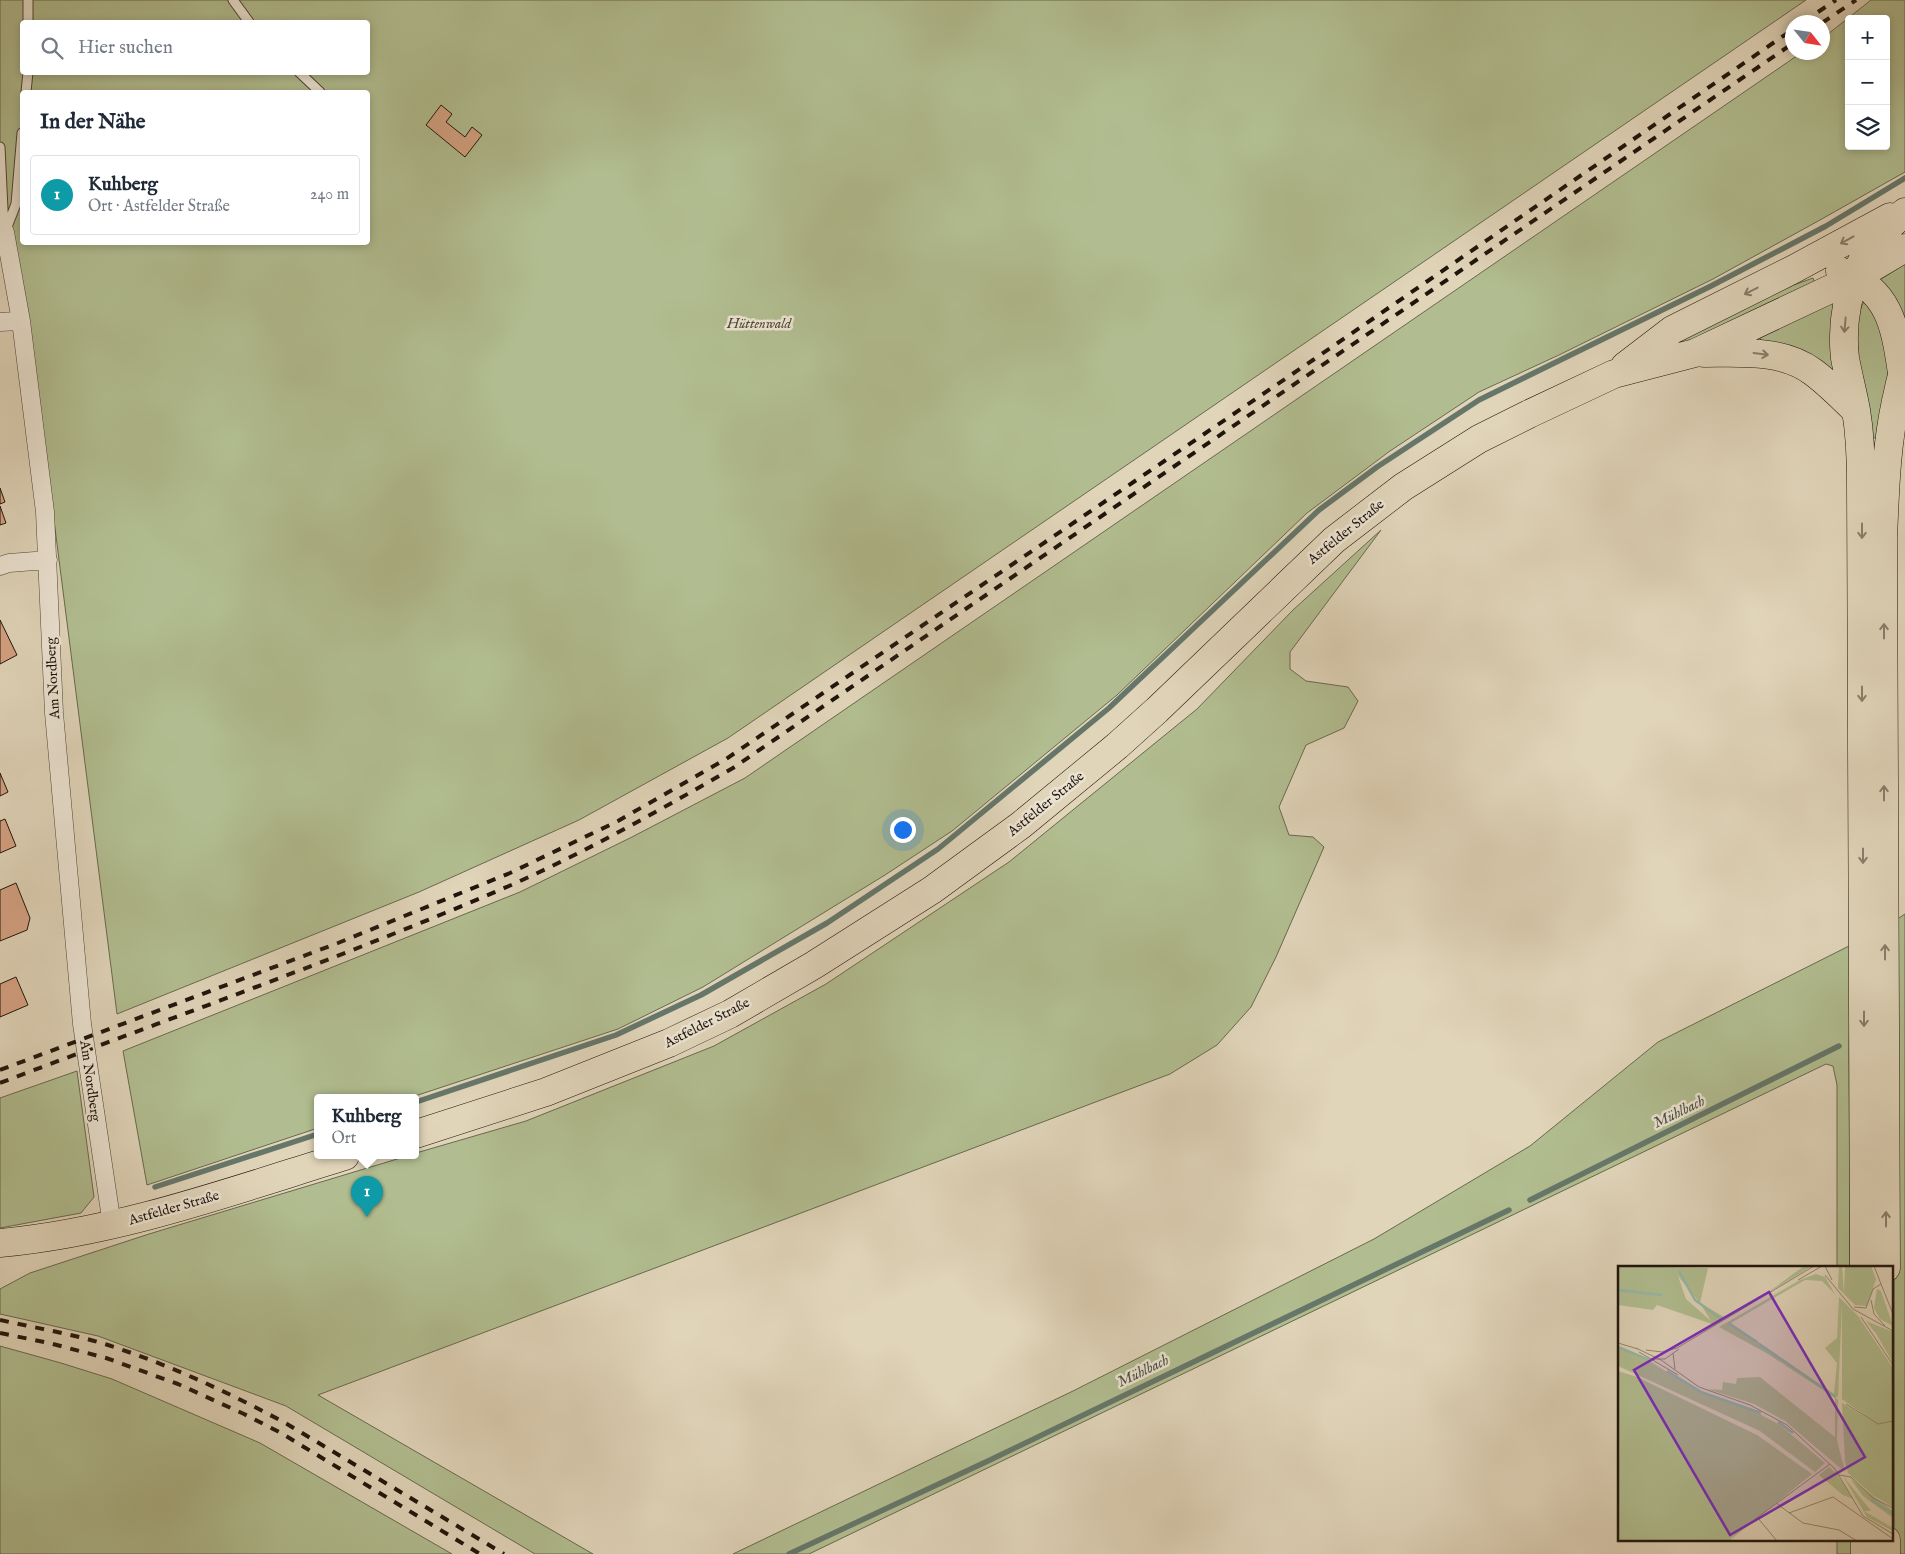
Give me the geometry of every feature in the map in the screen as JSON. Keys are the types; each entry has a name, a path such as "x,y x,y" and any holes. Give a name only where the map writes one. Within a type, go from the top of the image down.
{"main road":[{"path":"1614,374 1672,330 1794,269 1905,210"},
{"path":"1864,1266 1862,492 1860,442 1845,357 1844,333 1845,318 1856,277 1866,255 1876,240 1905,210"},
{"path":"1614,374 1695,353 1856,277 1905,248"},
{"path":"1794,269 1829,268 1856,277 1872,288 1882,300 1891,318 1904,370 1888,445 1883,539 1886,1266"},
{"path":"1695,353 1757,353 1786,359 1812,371 1856,411"},
{"name":"Astfelder Straße","path":"419,1133 546,1092 669,1043 730,1014 886,921 1013,831 1110,752 1157,710 1301,569 1373,509 1403,487 1479,439 1614,374"},
{"name":"Astfelder Straße","path":"0,1243 51,1237 112,1225 192,1203 334,1159"}],"street":[{"name":"Am Nordberg","path":"4,232 20,321 45,512 54,713 82,1024 112,1225"},
{"path":"0,322 20,321"},
{"path":"0,566 9,563 48,560"}],"lane":[{"path":"28,0 28,20"},
{"path":"233,0 248,20"},
{"path":"26,90 28,75"},
{"path":"302,75 318,90"},
{"path":"0,147 4,232"},
{"path":"4,232 16,204 20,157"}],"green space":[{"name":"Hüttenwald","path":"0,0 1806,0 728,738 579,820 419,892 117,1014 26,301 0,186"},
{"path":"1871,0 1905,0 1905,172 1713,279 1479,392 1390,451 1307,513 1117,695 952,831 885,875 703,987 618,1029 419,1095 314,1094 314,1129 147,1185 123,1051 520,892 632,837 745,778 1791,60 1830,60 1830,32 1845,21 1845,150 1890,150 1890,15 1852,15"},
{"path":"1905,264 1905,334 1878,281"},
{"path":"1813,278 1815,284 1752,315 1645,360 1643,357 1791,286"},
{"path":"1865,300 1888,339 1888,378 1876,438 1873,438 1858,347 1857,329 1860,312"},
{"path":"1834,301 1837,379 1762,344 1760,338 1807,312"},
{"path":"1381,530 1290,652 1290,669 1306,681 1348,687 1358,701 1344,728 1306,745 1279,807 1289,835 1313,837 1324,847 1276,957 1251,1007 1217,1045 1170,1074 318,1395 593,1554 535,1554 286,1406 98,1336 0,1314 0,1289 30,1273 149,1234 397,1159 419,1159 419,1152 526,1121 714,1046 826,984 1009,862 1197,709 1293,610"},
{"path":"1905,914 1905,1554 1894,1554 1896,920"},
{"path":"1851,945 1849,1053 1850,1266 1837,1266 1837,1085 1833,1066 1826,1064 809,1554 733,1554 1073,1391 1374,1239 1530,1146 1658,1042"},
{"path":"77,1071 94,1197 81,1213 0,1228 0,1098"},
{"path":"0,1346 112,1379 260,1443 452,1554 0,1554"},
{"path":"1837,1542 1852,1542 1852,1554 1837,1554"}],"building":[{"path":"441,105 452,114 446,122 465,137 472,127 482,135 465,157 426,125"},
{"path":"0,488 5,502 0,504"},
{"path":"0,506 6,523 0,525"},
{"path":"0,620 17,655 0,664"},
{"path":"0,773 8,792 0,796"},
{"path":"5,819 16,846 0,853 0,821"},
{"path":"16,883 30,918 27,930 0,941 0,890"},
{"path":"16,977 28,1005 0,1017 0,984"}],"waterway":[{"path":"419,1101 616,1035 701,995 827,923 938,849 1109,708 1319,510 1377,467 1479,400 1711,286 1826,226 1905,178"},
{"name":"Mühlbach","path":"1530,1200 1839,1046"},
{"path":"155,1187 314,1135"},
{"name":"Mühlbach","path":"789,1554 990,1460 1509,1210"}],"railway":[{"path":"1814,15 1836,0"},
{"path":"1830,18 1856,0"},
{"path":"0,1070 338,943 510,873 618,821 726,759 1313,360 1785,35"},
{"path":"0,1083 319,963 509,886 594,845 733,768 1785,49"},
{"path":"0,1320 68,1334 108,1345 154,1361 244,1401 287,1424 504,1554"},
{"path":"0,1333 49,1343 106,1358 178,1384 244,1414 281,1433 480,1554"}],"place":[{"name":"Kuhberg","path":"367,1217"}]}
